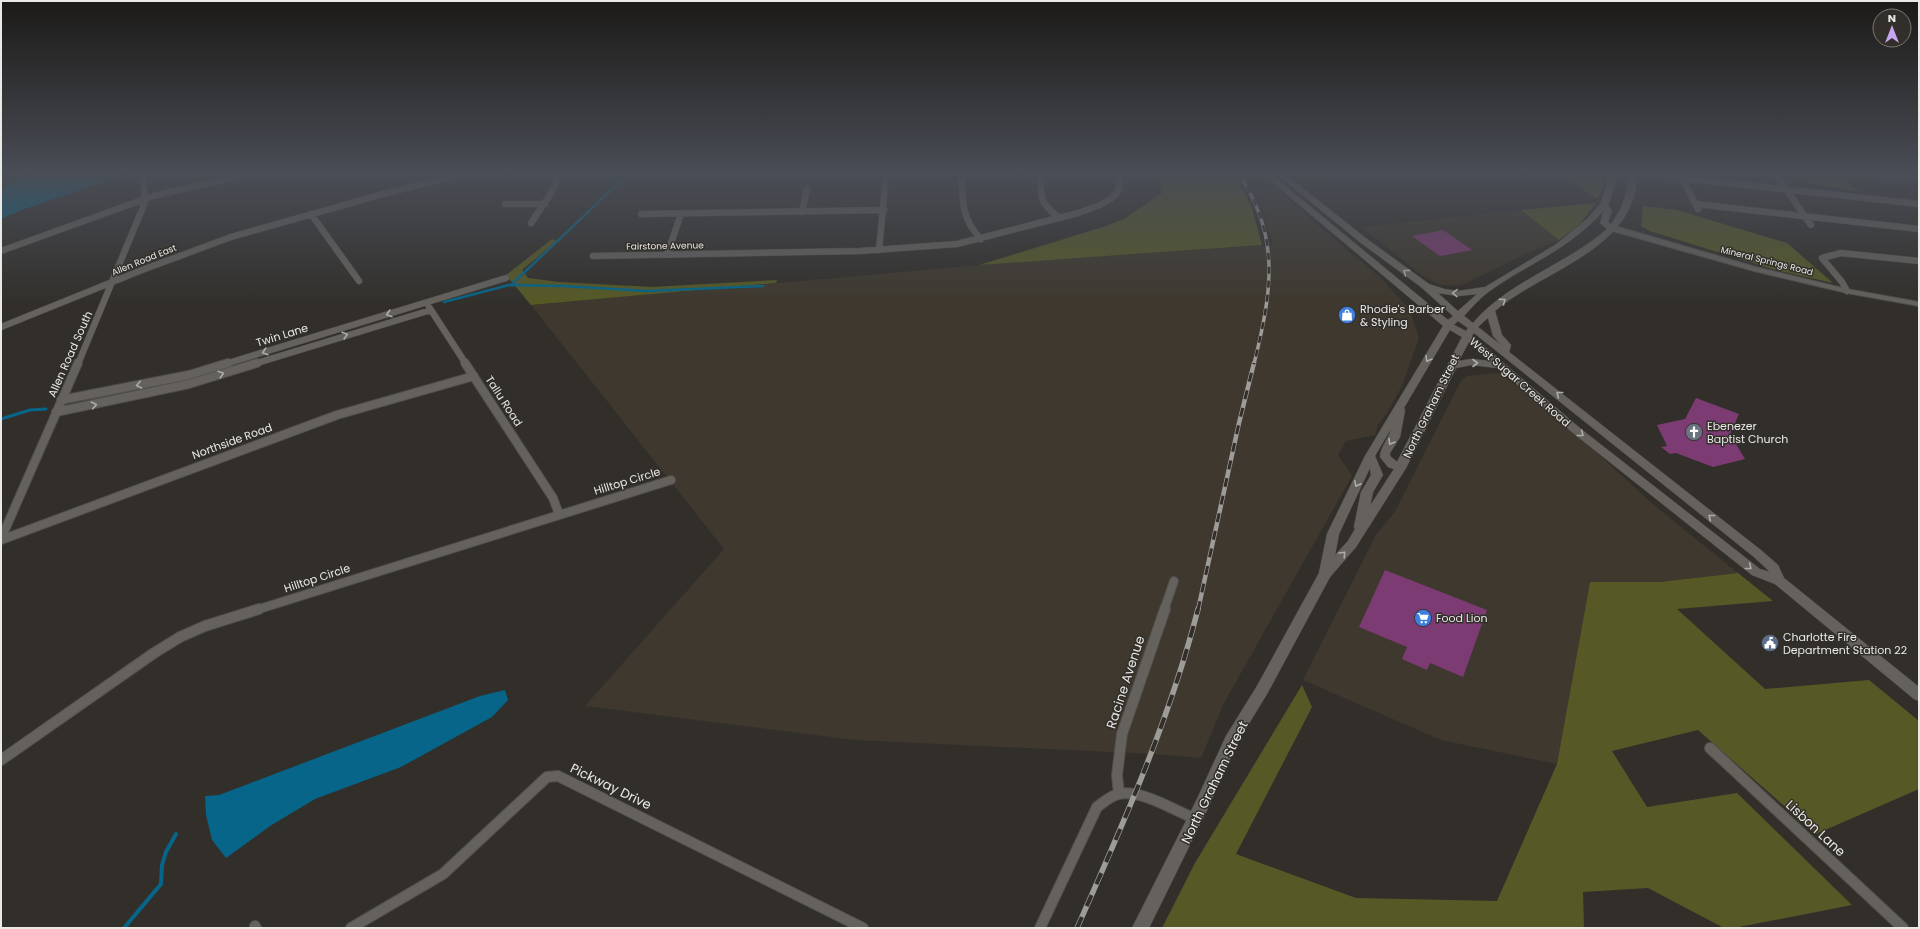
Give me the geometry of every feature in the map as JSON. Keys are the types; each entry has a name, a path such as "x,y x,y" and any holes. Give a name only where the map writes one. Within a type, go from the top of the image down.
{"main road":[{"name":"West Sugar Creek Road","path":"1320,218 1448,325 1470,331 1505,351 1758,554 1774,568 1779,580"},
{"name":"West Sugar Creek Road","path":"1337,218 1424,285 1458,315 1500,365 1577,431 1756,572 1779,580 1919,695"},
{"name":"North Graham Street","path":"1325,574 1332,534 1370,456 1400,408 1448,325 1487,289 1558,247 1592,218"},
{"path":"1606,218 1604,223 1612,228"},
{"name":"North Graham Street","path":"1140,928 1196,819 1231,740 1265,683 1325,574 1352,544 1400,468 1470,331 1490,311 1523,287 1590,248 1612,228 1619,218"},
{"path":"1424,285 1443,292 1458,294 1487,289"},
{"path":"1490,311 1498,336 1506,345 1505,351"},
{"path":"1451,366 1471,362 1500,365"},
{"path":"1400,408 1395,437 1385,453 1385,457 1392,464 1400,468"},
{"path":"1359,534 1366,492 1377,475 1375,466 1370,456"},
{"path":"1674,506 1695,518 1737,548 1758,554"}],"street":[{"path":"1,252 91,218"},
{"name":"Allen Road South","path":"1,539 113,282 137,218"},
{"name":"Allen Road East","path":"1,327 214,243 296,218"},
{"path":"314,218 359,281"},
{"path":"531,223 534,218"},
{"path":"667,255 680,218"},
{"path":"879,250 883,218"},
{"path":"966,218 971,230 981,239"},
{"name":"Fairstone Avenue","path":"593,256 879,250 946,246 981,239 1059,218"},
{"path":"1808,218 1812,225"},
{"path":"1826,218 1919,229"},
{"name":"Mineral Springs Road","path":"1612,228 1754,270 1846,291 1919,304"},
{"path":"1846,291 1842,282 1822,258 1841,253 1919,261"},
{"name":"Twin Lane","path":"61,400 189,375 506,278"},
{"name":"Tallu Road","path":"426,302 553,498 559,514"},
{"name":"Twin Lane","path":"56,412 189,384 431,310"},
{"name":"Northside Road","path":"1,539 337,415 474,376"},
{"name":"Hilltop Circle","path":"1,760 154,653 180,637 205,626 671,480"},
{"name":"Racine Avenue","path":"1119,794 1117,775 1122,734 1174,581"},
{"name":"Lisbon Lane","path":"1710,748 1903,928"},
{"name":"Pickway Drive","path":"351,928 443,874 547,777 558,776 863,928"},
{"path":"1040,928 1097,807 1105,799 1119,794 1136,794 1196,819"}],"shaded area":[{"path":"1265,218 1310,218 1383,280 1410,310 1419,338 1402,386 1387,413 1378,425 1375,435 1346,441 1338,455 1352,476 1224,703 1201,758 1153,754 855,740 585,706 724,549 531,305 979,265 1273,245"},
{"path":"1442,218 1532,218 1559,240 1528,253 1460,286 1440,285 1423,276 1361,227"},
{"path":"1498,373 1516,385 1584,441 1655,506 1738,573 1660,582 1590,582 1557,764 1441,740 1303,680 1376,535 1394,513 1461,381 1467,376"}],"green space":[{"path":"1255,218 1262,245 979,265 1106,226 1124,219"},
{"path":"1532,218 1584,218 1580,224 1559,240"},
{"path":"1642,218 1705,218 1787,243 1833,283 1772,269 1650,231 1641,226"},
{"path":"552,239 557,241 522,270 528,278 559,282 652,287 777,280 776,283 531,305 506,275"},
{"path":"1738,573 1773,601 1677,609 1765,689 1869,680 1919,721 1919,789 1816,834 1698,730 1612,751 1647,807 1737,793 1852,905 1734,928 1724,928 1648,888 1583,892 1584,928 1162,928 1195,863 1302,685 1312,707 1236,854 1356,898 1497,901 1557,764 1590,582 1660,582"}],"water":[{"path":"505,690 508,700 492,717 401,767 315,799 270,826 226,858 212,840 206,815 205,796 219,795 480,696"}],"building":[{"path":"1443,230 1472,250 1440,256 1412,236"},
{"name":"Ebenezer Baptist Church","path":"1696,398 1739,414 1730,434 1745,459 1713,467 1676,453 1670,454 1661,447 1667,446 1657,425 1685,419"},
{"name":"Food Lion","path":"1385,570 1487,610 1463,677 1430,663 1427,670 1402,659 1407,647 1359,627"}],"waterway":[{"path":"511,285 581,218"},
{"path":"444,302 509,285 563,286 647,291 763,286"},
{"path":"1,419 30,410 46,409"},
{"path":"124,928 161,884 162,865 166,852 176,834"}],"railway":[{"path":"1254,364 1265,314 1268,290 1269,267 1267,244 1261,218"},
{"path":"1198,610 1239,423 1254,363"},
{"path":"1077,928 1160,731 1187,650 1198,609"}],"place":[{"name":"Rhodie's Barber & Styling","path":"1347,315"},
{"name":"Ebenezer Baptist Church","path":"1694,432"},
{"name":"Food Lion","path":"1423,618"},
{"name":"Charlotte Fire Department Station 22","path":"1770,643"}]}
